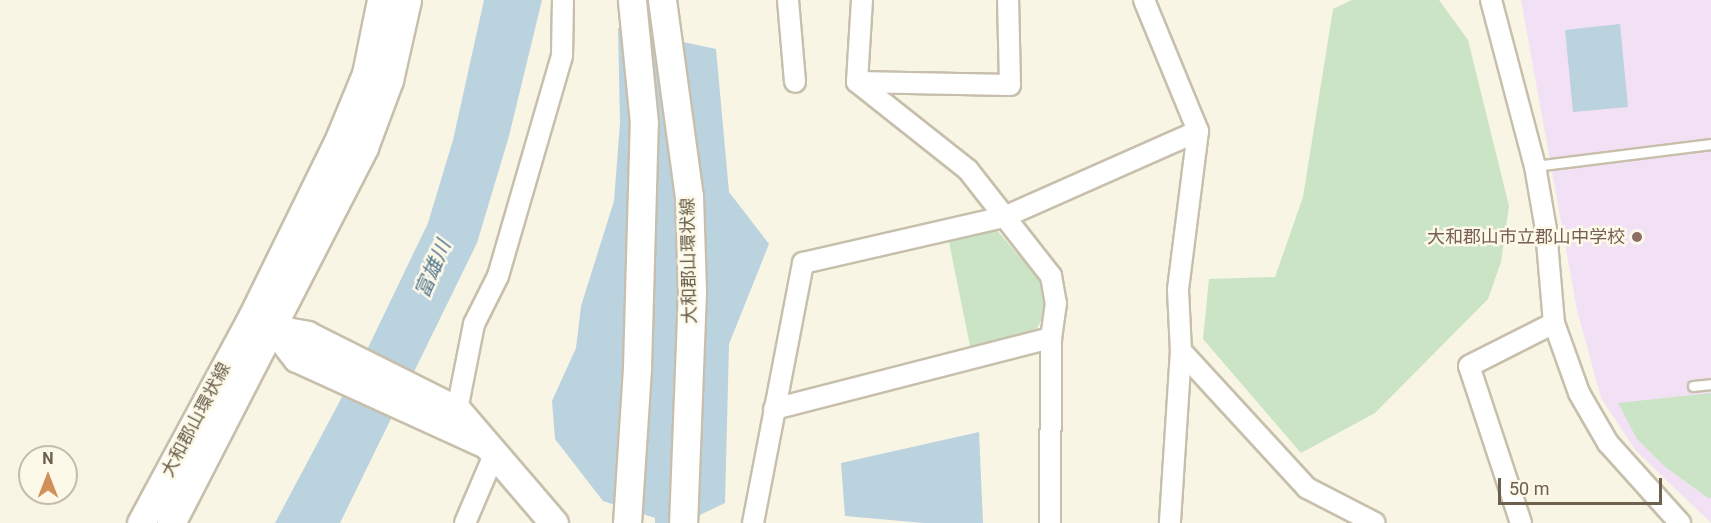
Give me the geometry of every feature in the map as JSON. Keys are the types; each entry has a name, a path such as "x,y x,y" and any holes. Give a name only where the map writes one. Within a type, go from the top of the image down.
{"main road":[{"name":"大和郡山環状線","path":"171,523 263,323 366,74 381,0"},
{"name":"大和郡山環状線","path":"141,523 263,323 364,147 389,80 407,0"},
{"name":"大和郡山環状線","path":"663,7 689,208 692,291 683,523"},
{"path":"627,523 637,367 644,123 633,9"},
{"path":"263,323 302,347 449,418 489,450 554,523"}],"street":[{"path":"449,418 474,324 498,276 562,56 563,0"},
{"path":"788,0 795,82"},
{"path":"857,81 862,0"},
{"path":"857,81 1010,85 1008,0"},
{"path":"1144,0 1198,131 1178,290 1181,351 1170,523"},
{"path":"1491,0 1534,166 1546,230 1554,323 1579,393 1608,443 1680,523"},
{"path":"857,81 968,170 1051,276 1056,303 1051,338 1050,523"},
{"path":"753,523 803,263 1004,217 1198,131"},
{"path":"1521,523 1469,366 1554,323"},
{"path":"774,409 1051,338"},
{"path":"1181,351 1307,488 1375,523"},
{"path":"465,523 489,450"}],"lane":[{"path":"1534,166 1711,144"},
{"path":"1693,386 1711,384"}],"shaded area":[{"name":"大和郡山市立郡山中学校","path":"1521,0 1711,0 1711,523 1636,451 1601,398 1577,310"}],"green space":[{"path":"1352,0 1439,0 1468,40 1509,206 1501,262 1488,299 1375,413 1301,453 1203,339 1209,279 1275,277 1303,197 1333,9"},
{"path":"995,228 1048,290 1045,313 1033,336 971,351 949,242"},
{"path":"1711,393 1711,498 1708,498 1664,466 1637,439 1618,403"}],"water":[{"name":"富雄川","path":"484,0 542,0 509,136 477,243 340,523 275,523 366,352 428,223 453,140"},
{"path":"1620,24 1628,107 1573,112 1565,30"},
{"path":"618,28 716,49 729,192 769,244 729,344 725,503 683,523 655,523 655,518 603,501 555,439 552,401 576,348 581,306 614,201 620,123"},
{"path":"979,432 983,523 924,523 845,516 841,463"}],"place":[{"name":"大和郡山市立郡山中学校","path":"1637,237"}]}
